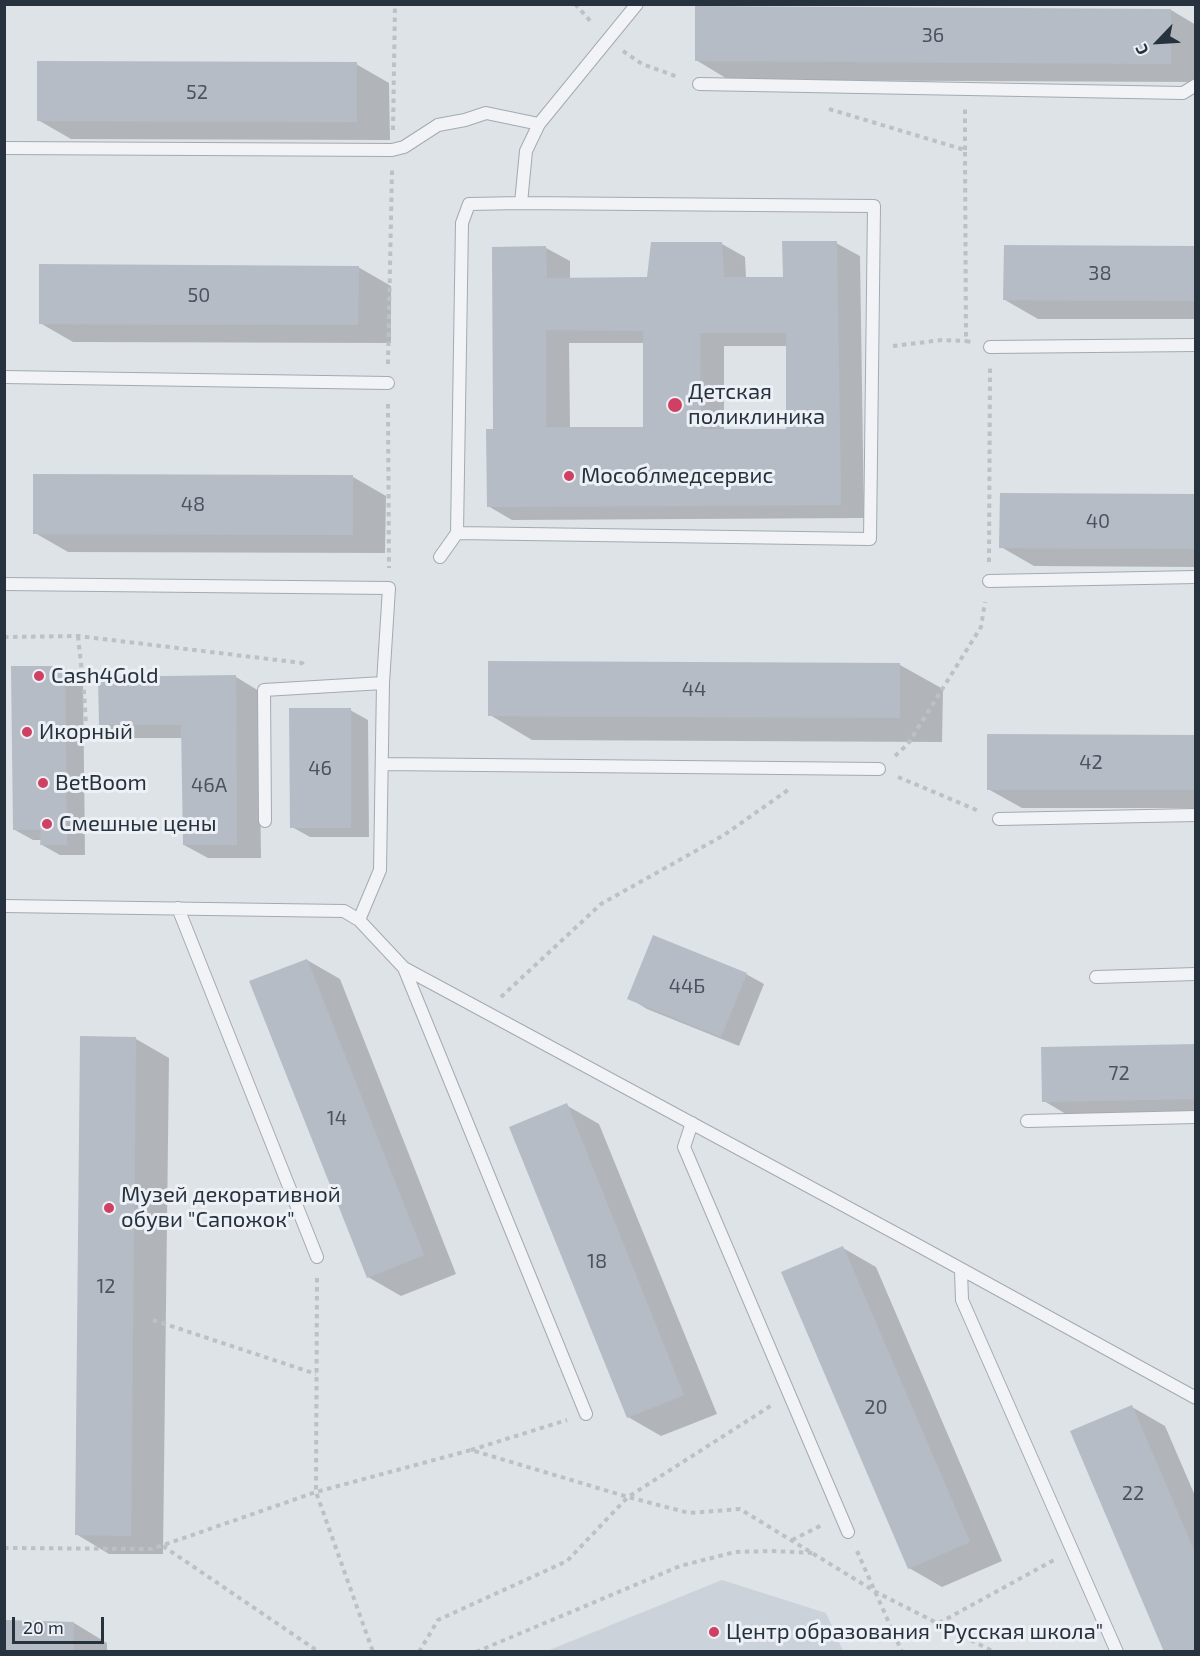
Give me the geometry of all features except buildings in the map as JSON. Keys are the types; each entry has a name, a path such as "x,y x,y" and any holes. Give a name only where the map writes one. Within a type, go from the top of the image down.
{"lane":[{"path":"521,202 526,151 539,124 637,4"},
{"path":"699,84 1184,93 1196,84"},
{"path":"4,148 392,150 404,147 438,125 465,120 486,112 539,124"},
{"path":"440,557 457,533 462,223 469,204 521,202 874,206 870,539 457,533"},
{"path":"990,347 1196,345"},
{"path":"4,377 388,382"},
{"path":"989,581 1196,576"},
{"path":"4,584 389,588 383,683 380,870 359,920"},
{"path":"265,822 264,690 383,683"},
{"path":"383,764 879,769"},
{"path":"999,819 1196,815"},
{"path":"4,906 344,911 359,920 404,968 1196,1398"},
{"path":"178,908 317,1257"},
{"path":"404,968 586,1414"},
{"path":"1096,977 1196,974"},
{"path":"1027,1121 1196,1118"},
{"path":"692,1123 684,1148 848,1532"},
{"path":"961,1270 962,1300 1117,1652"}],"path":[{"path":"389,588 388,382 395,4"},
{"path":"575,4 607,39 642,64 699,84"},
{"path":"965,89 966,341"},
{"path":"828,109 965,150"},
{"path":"872,348 942,340 966,341 990,347 989,581 981,627 909,744 879,769 999,819"},
{"path":"78,636 87,741"},
{"path":"4,637 78,636 302,663 316,686"},
{"path":"485,1012 601,904 724,835 819,768"},
{"path":"317,1257 316,1492 373,1652"},
{"path":"153,1320 316,1374"},
{"path":"419,1652 438,1620 567,1561 628,1497 789,1394"},
{"path":"4,1548 152,1548 316,1492 471,1450 586,1414"},
{"path":"471,1450 689,1513 740,1509 876,1592 994,1652"},
{"path":"792,1540 842,1516"},
{"path":"848,1532 902,1652"},
{"path":"162,1545 319,1652"},
{"path":"938,1623 1072,1550"},
{"path":"476,1652 680,1566 735,1552 813,1553"}],"shaded area":[{"name":"Центр образования \"Русская школа\"","path":"722,1580 826,1613 843,1651 547,1651"}],"place":[{"name":"Детская поликлиника","path":"675,405"},
{"name":"Мособлмедсервис","path":"569,476"},
{"name":"Cash4Gold","path":"39,676"},
{"name":"Икорный","path":"27,732"},
{"name":"BetBoom","path":"43,783"},
{"name":"Смешные цены","path":"47,824"},
{"name":"Музей декоративной обуви \"Сапожок\"","path":"109,1208"},
{"name":"Центр образования \"Русская школа\"","path":"714,1632"}]}
